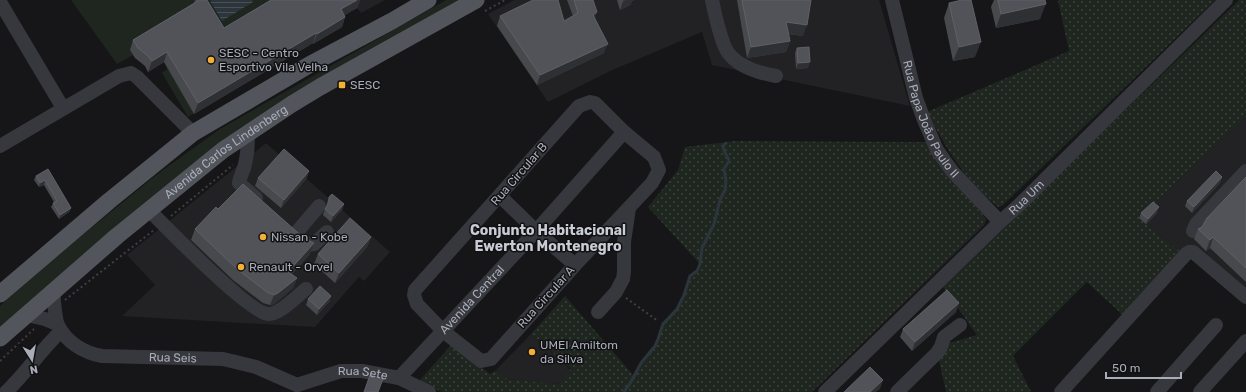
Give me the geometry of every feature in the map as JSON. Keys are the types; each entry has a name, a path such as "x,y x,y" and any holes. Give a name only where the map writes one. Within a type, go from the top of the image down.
{"main road":[{"path":"0,294 109,201 193,133 309,65 428,0"},
{"name":"Avenida Carlos Lindenberg","path":"0,338 117,236 223,150 320,87 476,0"}],"street":[{"path":"712,0 723,42 733,59 762,74 776,76"},
{"name":"Rua Papa João Paulo II","path":"892,0 916,98 937,150 952,171 1000,222"},
{"name":"Rua Um","path":"825,392 1017,207 1226,0"},
{"path":"0,2 64,108"},
{"path":"0,146 119,76 131,73 137,77 193,133"},
{"name":"Rua Circular B","path":"443,331 417,304 414,295 415,290 579,106 590,102 595,103 624,132"},
{"name":"Rua Circular A","path":"443,331 481,361 491,359 575,265 652,183 659,170 654,157 624,132"},
{"name":"Avenida Central","path":"399,378 536,231 624,132"},
{"path":"248,133 248,152 239,183 268,208"},
{"path":"1193,231 1196,224 1246,171"},
{"path":"500,196 536,231 575,265"},
{"path":"296,233 319,206"},
{"path":"598,312 616,292 624,272 624,242 629,208"},
{"path":"149,210 237,294 262,313 266,315 275,314 306,289"},
{"path":"285,223 311,245 327,232"},
{"path":"1062,392 1189,252 1193,252 1246,296"},
{"path":"6,392 50,342 59,327 53,291"},
{"name":"Rua Seis","path":"26,315 59,327 81,350 91,354 102,356 223,359 256,367 296,389"},
{"path":"897,392 939,350 944,338 960,324"},
{"path":"1157,392 1216,325"},
{"path":"1200,392 1246,341"},
{"name":"Rua Sete","path":"296,389 341,370 362,371 399,378 428,392"}],"path":[{"path":"616,292 658,321"}],"shaded area":[{"name":"SESC - Centro Esportivo Vila Velha","path":"71,0 288,0 313,43 188,117 162,73 167,69 164,62 148,72 142,61 135,58 133,55 117,64"},
{"path":"252,0 253,2 222,21 210,1"},
{"path":"350,0 385,0 361,13"},
{"path":"446,0 459,0 317,82 0,331 0,306 27,280 160,172 220,129"},
{"path":"514,0 879,0 910,106 712,65 702,32 610,71 548,102 488,14"},
{"path":"1058,0 1215,0 1002,206 998,207 975,186 957,163 927,112 1069,51"},
{"path":"1239,0 1246,0 1246,117 1139,218 1182,253 1126,318 1087,282 1013,356 1031,392 945,392 939,361 945,344 977,335 943,287"},
{"path":"1246,117 1246,291 1182,253 1139,218"},
{"path":"735,141 927,142 956,184 986,220 984,225 812,392 442,392 419,381 452,344 490,374 496,370 507,379 559,384 571,369 531,334 565,296 634,376 641,363 655,346 663,324 677,309 684,295 690,276 697,271 700,264 648,207 678,170 685,147"},
{"path":"266,143 390,252 364,281 359,277 315,327 122,316 155,285 127,255"},
{"name":"UMEI Amiltom da Silva","path":"531,334 571,370 559,384 507,379 496,370"}],"building":[{"path":"197,0 207,0 224,28 271,0 357,0 341,9 345,17 198,103 167,52 152,61 138,48 133,40 198,1"},
{"path":"533,0 558,0 564,21 578,13 574,0 593,0 597,12 593,15 608,44 540,75 500,16"},
{"path":"742,0 811,0 807,25 786,22 790,41 751,47"},
{"path":"962,0 971,0 981,42 959,47 949,3"},
{"path":"998,0 1045,0 1046,4 1001,14"},
{"path":"809,47 810,62 798,63 797,48"},
{"path":"284,149 309,171 284,200 258,178"},
{"path":"48,169 71,208 60,215 53,203 57,201 45,180 40,183 36,176"},
{"path":"1216,171 1222,177 1194,207 1187,201"},
{"path":"1246,177 1246,268 1213,237 1210,240 1198,229 1202,227 1207,218"},
{"path":"243,184 305,239 314,243 288,272 297,278 274,295 267,292 237,269 195,229 216,207 218,209"},
{"path":"332,194 344,204 333,216 325,209 329,202 329,197"},
{"path":"1153,202 1159,207 1148,219 1141,213"},
{"path":"350,218 371,237 339,273 318,254"},
{"path":"320,286 331,296 319,309 308,299"},
{"path":"947,290 959,303 915,342 903,329"},
{"path":"870,367 883,380 870,392 844,392"},
{"path":"370,375 383,379 378,392 364,392"}],"waterway":[{"path":"624,392 641,363 655,346 663,324 677,309 684,295 690,276 697,271 700,264 702,248 714,224 720,200 725,190 726,181 724,169 729,161 723,148 726,143"}],"place":[{"name":"SESC - Centro Esportivo Vila Velha","path":"211,60"},
{"name":"SESC","path":"342,85"},
{"name":"Nissan - Kobe","path":"263,237"},
{"name":"Renault - Orvel","path":"241,267"},
{"name":"UMEI Amiltom da Silva","path":"532,352"}],"district":[{"name":"Conjunto Habitacional Ewerton Montenegro","path":"548,238"}]}
